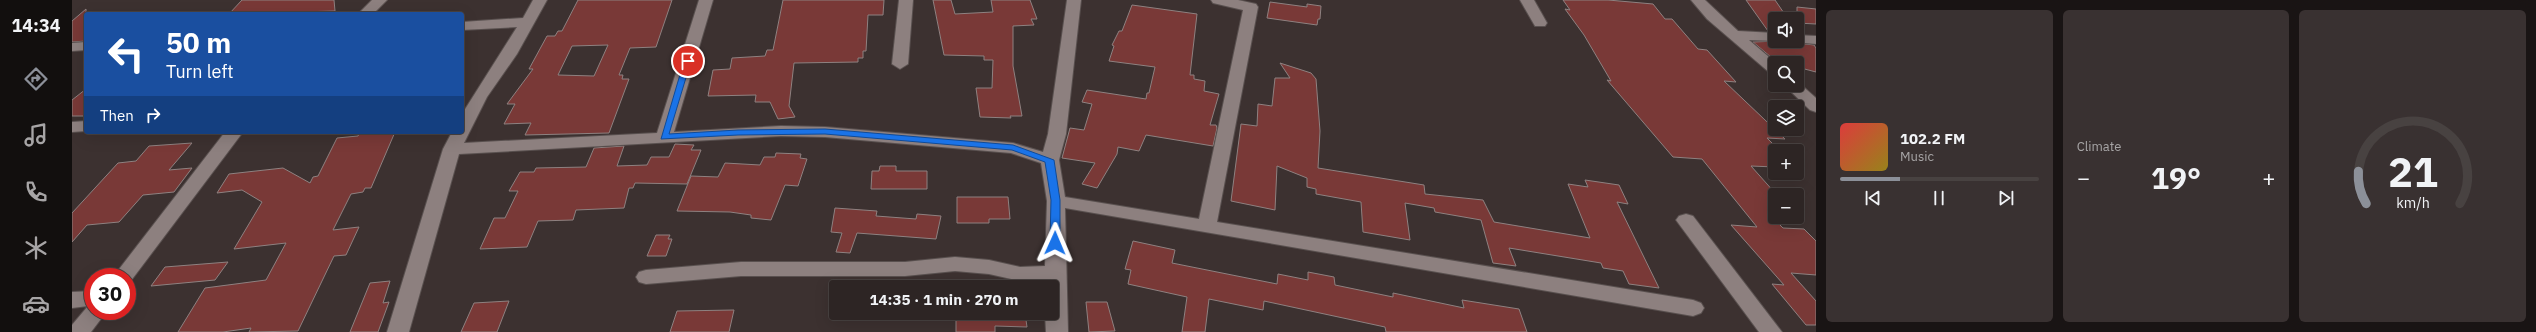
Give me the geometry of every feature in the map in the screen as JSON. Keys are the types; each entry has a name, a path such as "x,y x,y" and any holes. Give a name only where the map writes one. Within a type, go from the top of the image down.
{"street":[{"path":"367,12 380,0"},
{"path":"464,127 479,97 509,54 540,0"},
{"path":"664,137 706,0"},
{"path":"900,64 906,0"},
{"path":"1057,332 1054,272 1056,200 1050,160 1057,134 1074,0"},
{"path":"1207,225 1251,7 1218,0"},
{"path":"1527,0 1540,23"},
{"path":"1698,0 1734,35 1768,64"},
{"path":"464,26 526,22"},
{"path":"1734,35 1768,37"},
{"path":"1804,39 1816,40"},
{"path":"72,47 84,46"},
{"path":"1800,92 1816,107"},
{"path":"464,98 479,97"},
{"path":"72,127 84,126"},
{"path":"398,332 459,137 664,137 738,132 825,132 1013,148 1050,160"},
{"path":"130,268 232,134"},
{"path":"1056,200 1693,308"},
{"path":"1686,220 1771,332"},
{"path":"646,277 741,269 905,269 955,264 989,267 1020,274 1054,272"},
{"path":"72,300 84,299"},
{"path":"79,332 89,320"}],"building":[{"path":"242,0 334,0 335,11 300,12 231,12"},
{"path":"578,0 672,0 656,47 630,48 619,75 623,75 622,79 629,79 609,133 525,135 531,123 504,124 515,104 507,104 533,69 529,69 547,36 555,36 558,31 562,31","holes":["608,45 594,76 558,75 572,46"]},
{"path":"783,0 884,0 883,15 868,15 866,51 863,51 863,58 858,58 858,62 794,63 789,106 795,117 778,119 770,102 755,102 756,95 708,96 713,70 730,69 732,58 765,56 767,50 773,50"},
{"path":"933,0 951,0 955,14 993,12 991,0 1030,0 1037,19 1031,19 1034,25 1013,26 1013,66 1022,116 1010,116 1011,118 980,117 976,88 992,88 993,60 984,60 984,56 944,55"},
{"path":"1563,0 1608,0 1653,4 1665,19 1672,19 1698,49 1707,50 1736,82 1724,81 1768,123 1768,136 1782,136 1785,139 1767,138 1773,144 1768,144 1768,167 1751,166 1771,188 1768,188 1768,224 1779,224 1783,228 1804,229 1816,241 1816,275 1791,273 1816,301 1816,325 1806,325 1772,284 1784,285 1731,225 1757,227 1702,159 1673,157 1607,80 1611,81 1584,35 1565,9 1570,10"},
{"path":"1746,0 1775,0 1783,12 1768,12 1768,31"},
{"path":"1270,2 1307,7 1307,4 1321,6 1320,19 1318,19 1317,25 1267,18"},
{"path":"1132,5 1197,14 1190,75 1194,75 1194,79 1205,81 1204,91 1219,94 1210,125 1216,125 1217,128 1213,146 1146,135 1139,151 1118,147 1117,154 1097,188 1082,184 1095,163 1062,158 1070,128 1084,130 1092,104 1082,102 1087,90 1146,99 1147,93 1149,93 1155,67 1109,61 1114,46 1112,45 1119,31 1122,31"},
{"path":"1797,7 1816,9 1816,24 1804,23 1804,12 1797,12"},
{"path":"86,9 86,12 84,12 84,41 72,42 72,21"},
{"path":"1768,41 1768,48 1804,48 1804,44 1814,45 1816,48 1816,72 1804,69 1804,56 1770,56 1753,42"},
{"path":"1280,63 1311,73 1316,79 1320,131 1318,168 1424,185 1425,194 1483,200 1494,222 1590,238 1568,184 1588,187 1585,180 1619,185 1628,204 1617,202 1659,288 1629,284 1623,271 1603,268 1601,263 1509,248 1516,266 1493,263 1481,220 1435,212 1434,208 1405,203 1410,240 1363,232 1361,202 1316,194 1316,189 1307,187 1307,178 1277,166 1275,210 1231,201 1241,124 1257,126 1258,104 1272,106 1275,78 1290,78"},
{"path":"84,91 84,116 72,116 72,100"},
{"path":"359,134 394,134 371,188 365,188 363,192 351,194 333,230 359,227 346,255 334,256 298,331 249,332 251,328 223,332 178,332 205,288 266,280 286,243 234,249 262,202 242,190 217,193 229,174 283,168 310,183 313,177 318,176 337,138 358,136"},
{"path":"192,143 169,170 192,168 174,192 143,195 119,222 87,225 72,242 72,213 118,163 136,161 149,146"},
{"path":"675,144 694,145 691,150 701,150 687,184 635,183 633,188 629,188 624,208 576,210 573,220 538,221 527,247 480,249 494,218 505,218 518,191 509,191 520,172 534,172 536,168 586,167 594,148 624,146 617,166 647,165 651,157 669,157"},
{"path":"776,153 801,154 800,158 807,159 798,186 785,185 771,220 751,218 751,215 730,212 677,211 691,176 718,177 725,163 760,165 764,157 775,157"},
{"path":"880,166 896,166 896,171 927,171 927,189 871,189 872,171 879,171"},
{"path":"957,197 1008,197 1010,219 989,219 989,223 957,223"},
{"path":"835,208 877,211 876,216 916,219 917,214 941,216 936,239 857,233 850,253 836,252 842,233 831,232"},
{"path":"656,235 670,235 668,239 672,239 666,256 647,256"},
{"path":"1133,241 1175,250 1172,263 1277,284 1278,274 1308,280 1308,272 1334,277 1335,285 1393,297 1393,293 1464,308 1462,300 1519,309 1527,332 1386,332 1385,327 1264,301 1263,310 1209,299 1205,332 1182,332 1187,297 1128,284 1131,270 1125,269"},
{"path":"228,262 215,280 151,286 165,267"},
{"path":"390,281 383,303 389,302 378,332 350,332 370,283"},
{"path":"509,301 497,332 461,332 474,303"},
{"path":"1086,302 1107,302 1115,331 1089,332"},
{"path":"734,310 729,332 670,332 677,311"},
{"path":"956,320 1026,320 1027,327 995,326 995,332 956,332"}],"route":[{"path":"688,61 664,137 738,132 825,132 1013,148 1050,160 1056,200 1055,243"}]}
